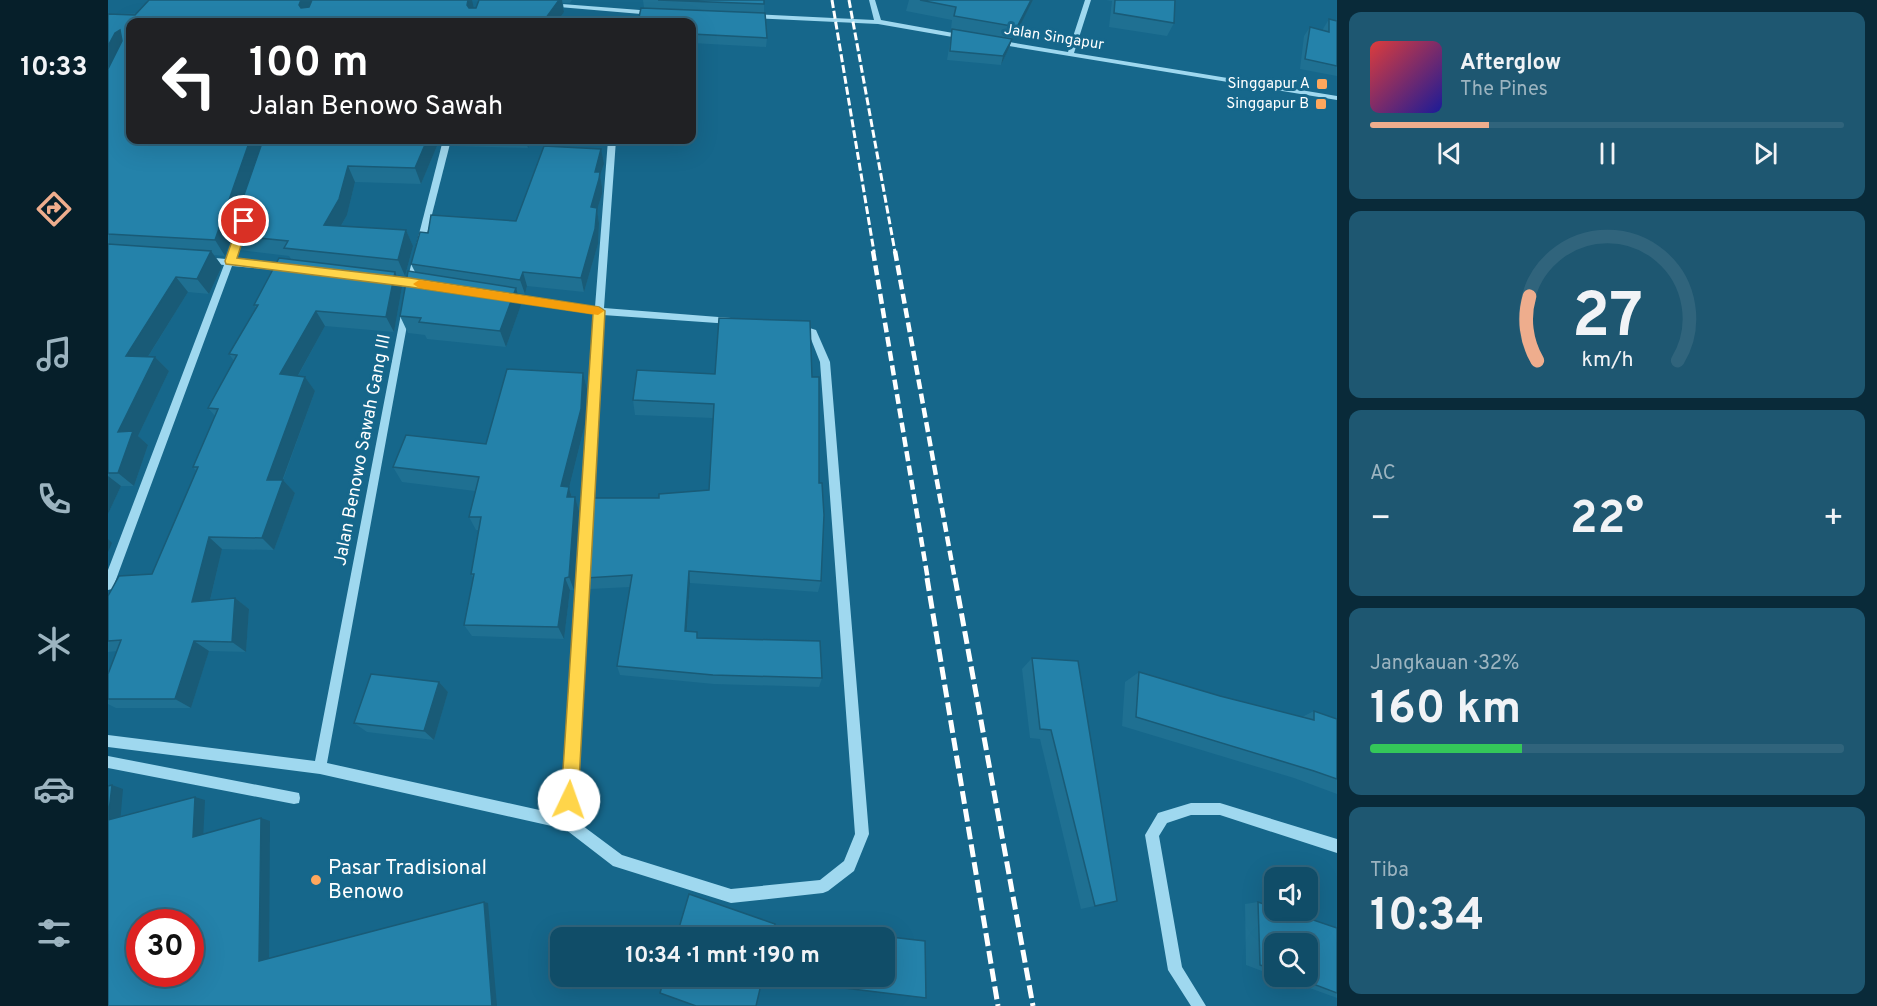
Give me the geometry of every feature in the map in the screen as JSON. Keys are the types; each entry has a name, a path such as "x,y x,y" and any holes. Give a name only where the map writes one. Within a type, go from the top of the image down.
{"street":[{"path":"872,0 878,22"},
{"path":"1070,55 1088,0"},
{"path":"540,4 622,12 667,13"},
{"path":"621,18 622,12"},
{"path":"747,16 878,22 968,38"},
{"name":"Jalan Singapur","path":"991,41 1337,98"},
{"name":"Jalan Benowo Sawah Gang III","path":"320,768 405,282 446,144"},
{"path":"568,823 599,311 612,144"},
{"path":"108,585 245,217"},
{"path":"197,259 298,269"},
{"path":"405,282 422,284"},
{"path":"493,295 599,311 738,322"},
{"path":"108,741 320,768 568,823 618,861 731,896 823,886 849,866 862,834 825,362 813,332 784,326"},
{"path":"108,762 294,798"},
{"path":"1198,1006 1175,970 1152,835 1163,818 1191,809 1220,808 1337,846"}],"building":[{"path":"149,0 301,0 299,5 301,8 309,7 312,0 468,0 469,8 476,8 479,0 559,0 546,18 126,18 126,144 249,144 215,240 108,234 108,69 122,41 120,30 115,33 108,46 108,14 135,15"},
{"path":"658,0 764,0 764,4"},
{"path":"920,0 1031,0 1017,27 954,16 956,7"},
{"path":"1115,0 1175,0 1174,23 1114,13"},
{"path":"641,8 765,13 767,38 696,34 696,18 639,18"},
{"path":"1329,19 1337,21 1337,66 1305,59 1310,27 1329,32"},
{"path":"952,29 1012,39 1003,56 950,51"},
{"path":"262,144 425,144 415,168 348,166 339,199 324,225 406,230 398,260 284,248 288,241 230,235"},
{"path":"544,146 601,149 595,172 600,172 599,179 591,207 597,208 595,229 581,278 523,272 520,280 411,264 420,232 428,233 431,215 516,221"},
{"path":"108,244 211,251 197,279 176,277 126,356 155,357 118,432 133,431 118,473 108,473"},
{"path":"279,258 395,272 386,317 316,311 280,374 305,377 267,480 283,480 262,538 209,537 192,602 235,598 232,642 194,641 175,699 108,699 108,674 121,640 108,641 108,596 119,576 152,574 198,467 193,467 218,409 208,408 237,355 229,354 258,305 254,305"},
{"path":"408,271 516,288 500,331 419,322 421,318 400,316"},
{"path":"719,318 810,321 812,377 819,377 819,483 822,483 824,515 821,581 689,571 685,631 697,632 697,638 820,641 822,678 713,675 617,666 632,575 586,578 591,498 659,498 659,494 709,490 714,404 633,400 637,370 715,374"},
{"path":"507,369 583,373 581,409 561,486 569,487 567,497 575,497 569,577 565,578 558,627 464,625 474,574 471,574 481,517 469,517 479,477 393,467 406,435 486,444"},
{"path":"1032,658 1078,661 1117,901 1095,906 1051,730 1040,729"},
{"path":"1139,672 1314,720 1314,711 1337,719 1337,779 1136,717"},
{"path":"371,674 439,682 424,731 354,723"},
{"path":"112,785 108,820 108,786"},
{"path":"195,797 193,837 261,818 259,961 484,902 492,1006 108,1006 108,820"},
{"path":"689,894 775,924 774,927 679,927"},
{"path":"1258,902 1264,904 1264,921 1316,921 1337,928 1337,993 1318,986 1318,933 1264,933 1264,966 1260,965"},
{"path":"895,938 925,941 926,998 836,987 895,987"},
{"path":"662,987 760,987 756,1006 696,1006 660,993"}],"railway":[{"path":"832,0 874,252"},
{"path":"849,0 895,252"},
{"path":"873,251 928,580"},
{"path":"895,251 955,580"},
{"path":"927,578 998,1006"},
{"path":"955,578 1033,1006"}],"slow traffic":[{"path":"419,284 598,311"}],"place":[{"name":"Singgapur A","path":"1322,84"},
{"name":"Singgapur B","path":"1321,104"},
{"name":"Pasar Tradisional Benowo","path":"316,880"}],"route":[{"path":"244,221 230,261 410,282 599,311 569,800"}]}
